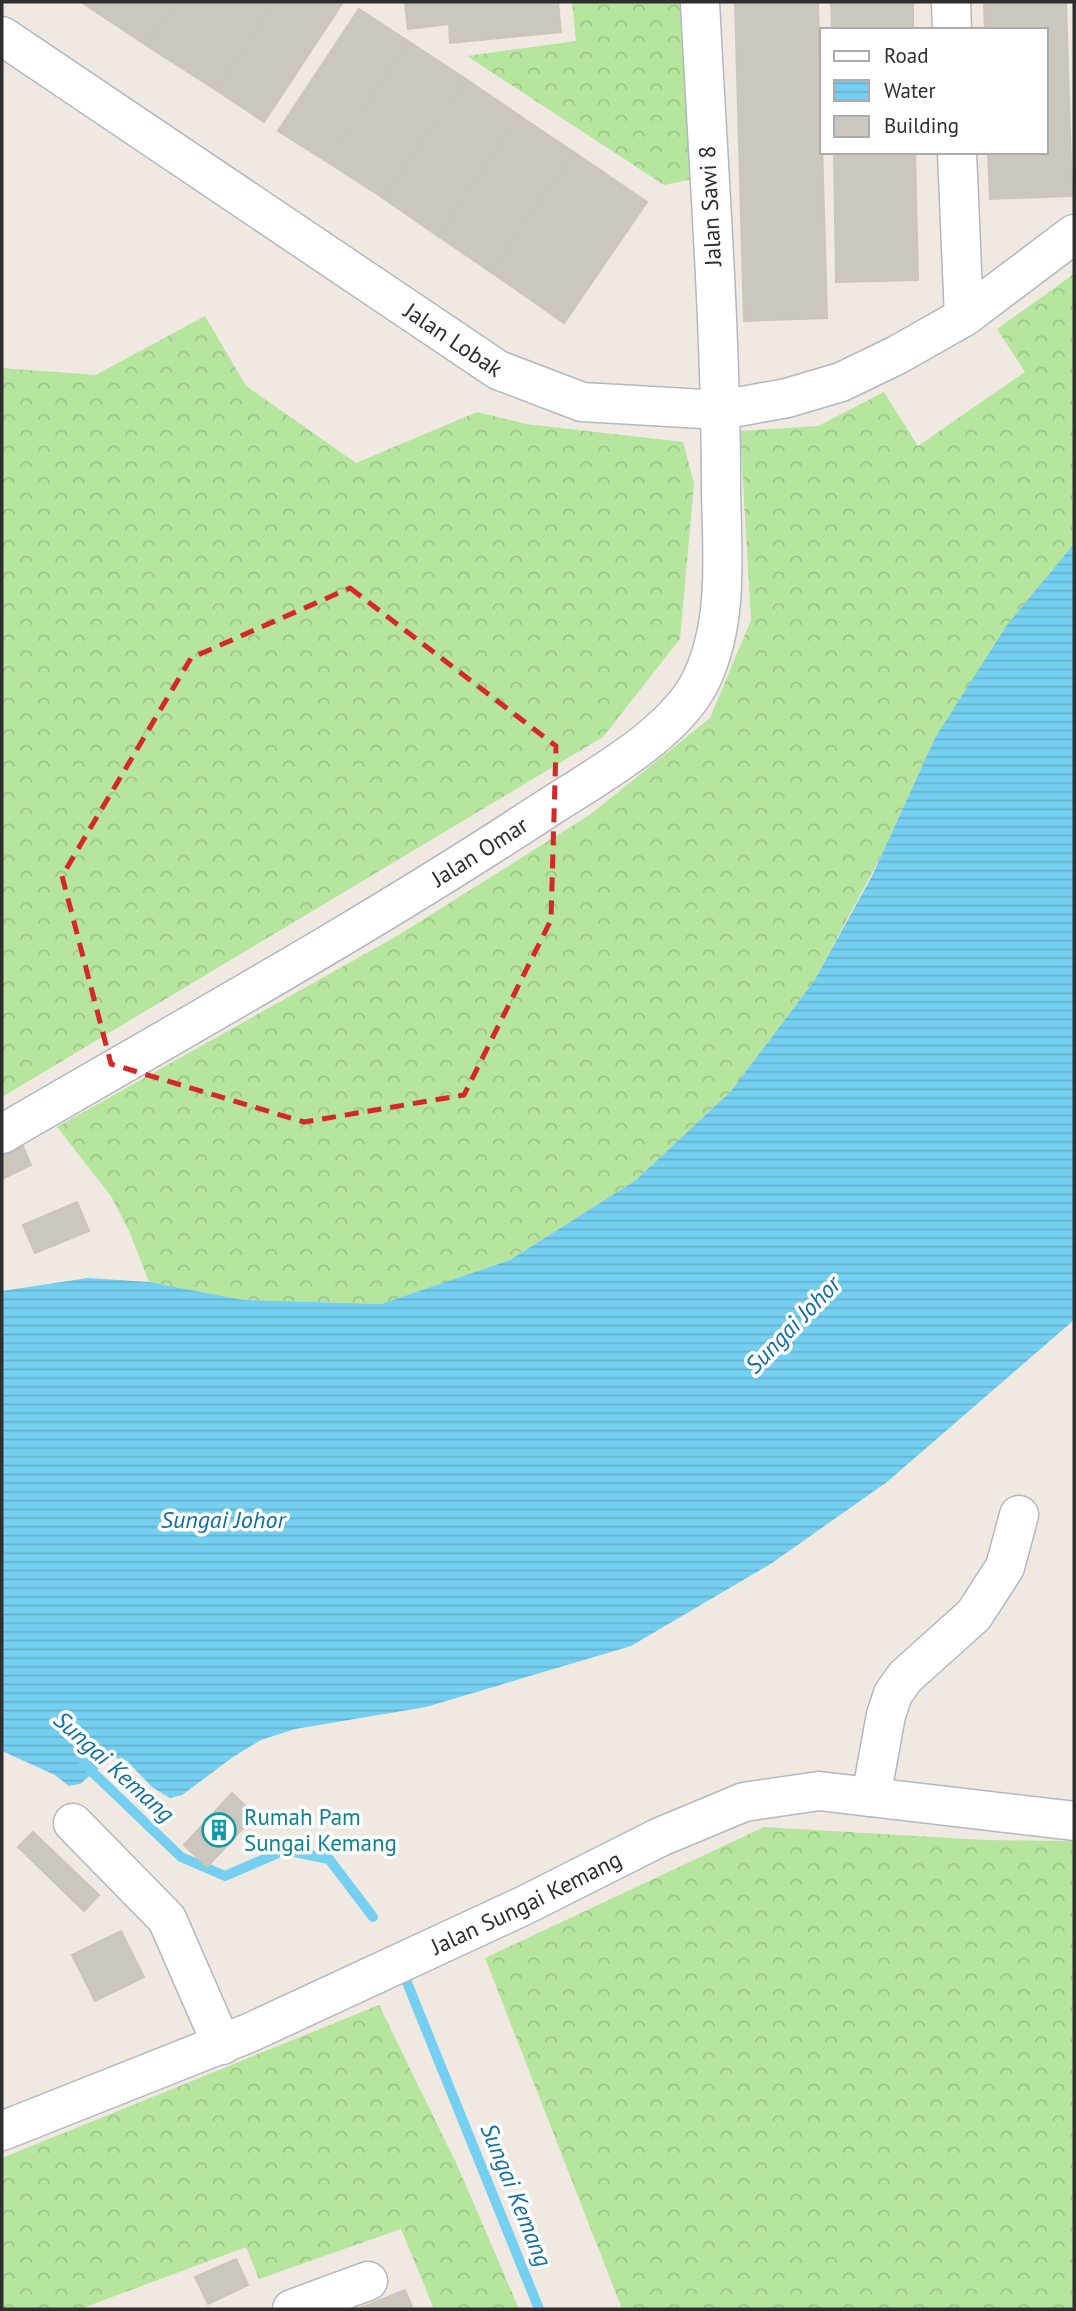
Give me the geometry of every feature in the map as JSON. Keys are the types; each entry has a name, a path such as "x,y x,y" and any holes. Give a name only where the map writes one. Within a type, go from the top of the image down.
{"street":[{"name":"Jalan Sawi 8","path":"700,2 721,410"},
{"path":"951,2 953,28"},
{"name":"Jalan Lobak","path":"2,36 498,370 582,402 721,410 788,398 841,382 897,355 964,317 1074,234"},
{"path":"957,154 964,317"},
{"name":"Jalan Omar","path":"2,1134 450,872 639,748 667,723 690,699 703,678 716,634 722,598 721,410"},
{"path":"871,1797 886,1715 893,1693 905,1677 974,1615 1005,1567 1019,1515"},
{"name":"Jalan Sungai Kemang","path":"2,2131 222,2045 523,1906 660,1837 744,1802 819,1791 1074,1821"},
{"path":"73,1823 167,1919 222,2045"},
{"path":"292,2309 368,2281"}],"highlighted area":[{"path":"350,588 556,746 551,920 464,1095 304,1122 111,1064 62,876 191,658"}],"green space":[{"path":"572,2 681,2 693,179 664,185 467,56 576,41"},
{"path":"1074,274 1074,548 935,738 882,854 814,981 731,1091 636,1180 510,1260 381,1304 243,1300 149,1282 130,1233 111,1196 57,1127 397,936 591,814 710,718 751,620 740,431 818,426 884,392 918,446 1025,372 997,329"},
{"path":"205,316 246,386 356,463 477,412 526,424 683,442 694,484 680,639 603,737 2,1097 2,368 96,375"},
{"path":"764,1827 984,1840 1074,1841 1074,2309 622,2309 485,1958"},
{"path":"379,2005 458,2167 519,2309 434,2309 401,2229 259,2279 246,2247 80,2309 2,2309 2,2158"}],"water":[{"name":"Sungai Johor","path":"1074,544 1074,1320 887,1482 772,1563 631,1646 426,1707 295,1729 261,1740 182,1795 170,1798 152,1787 127,1761 112,1757 80,1784 69,1786 55,1775 2,1751 2,1291 88,1278 149,1282 243,1300 381,1304 510,1260 636,1180 731,1091 814,981 872,876 935,738 1007,625"}],"building":[{"path":"81,2 176,2 146,45"},
{"path":"176,2 274,2 216,90 146,45"},
{"path":"274,2 343,2 264,122 216,90"},
{"path":"405,2 558,2 561,32 450,43 449,24 408,29"},
{"path":"735,2 818,2 820,154 822,154 827,318 744,321"},
{"path":"831,2 913,2 913,28 832,28"},
{"path":"984,2 1066,2 1072,196 990,199 988,154 1048,154 1048,28 985,28"},
{"path":"359,9 408,41 329,163 278,131"},
{"path":"408,41 466,79 383,198 329,163"},
{"path":"466,79 520,116 438,236 383,198"},
{"path":"520,116 575,153 491,272 438,236"},
{"path":"575,153 647,202 564,323 491,272"},
{"path":"834,154 915,154 918,280 836,282"},
{"path":"20,1140 31,1165 2,1179 2,1149"},
{"path":"77,1202 89,1231 35,1253 23,1225"},
{"name":"Rumah Pam Sungai Kemang","path":"232,1793 255,1815 207,1867 184,1845"},
{"path":"33,1832 99,1895 84,1911 18,1847"},
{"path":"121,1931 144,1977 95,2001 72,1955"},
{"path":"236,2259 248,2285 208,2304 195,2277"},
{"path":"405,2290 413,2309 360,2308"}],"waterway":[{"name":"Sungai Kemang","path":"84,1764 181,1857 225,1876 285,1850 329,1859 373,1917"},
{"name":"Sungai Kemang","path":"406,1980 539,2309"}],"place":[{"name":"Rumah Pam Sungai Kemang","path":"219,1830"}]}
